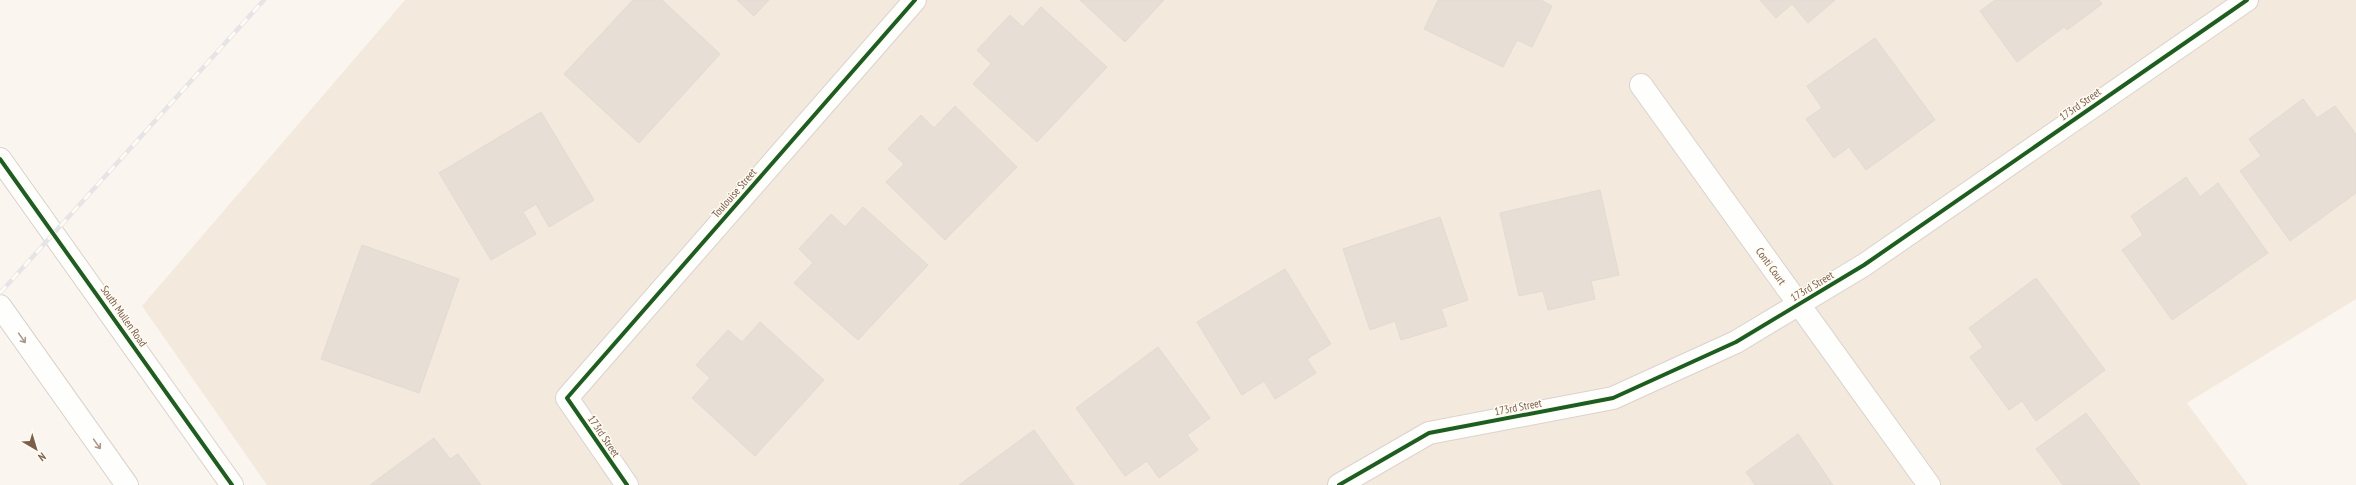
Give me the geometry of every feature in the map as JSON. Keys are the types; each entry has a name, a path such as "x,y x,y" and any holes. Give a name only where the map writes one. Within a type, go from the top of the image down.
{"street":[{"name":"Toulouise Street","path":"567,398 915,0"},
{"name":"173rd Street","path":"1339,485 1429,433 1613,398 1736,342 1864,265 2247,0"},
{"name":"Conti Court","path":"1641,85 1929,485"},
{"name":"South Mullen Road","path":"0,159 232,485"},
{"path":"0,306 126,485"},
{"name":"173rd Street","path":"567,398 627,485"}],"shaded area":[{"path":"405,0 2356,0 2356,299 2187,403 2248,485 267,485 142,306"}],"building":[{"path":"633,0 662,0 720,54 639,143 564,74"},
{"path":"737,0 769,0 754,16"},
{"path":"1080,0 1164,0 1125,42"},
{"path":"1438,0 1541,0 1552,6 1532,47 1517,40 1503,67 1424,29"},
{"path":"1760,0 1835,0 1808,23 1792,4 1776,18"},
{"path":"1995,0 2099,0 2102,4 2067,30 2064,27 2017,62 1980,11"},
{"path":"1041,7 1107,67 1037,142 973,84 991,64 977,50 1010,15 1023,27"},
{"path":"1875,38 1935,120 1866,170 1849,147 1834,158 1806,119 1822,108 1807,86"},
{"path":"2303,99 2317,118 2335,106 2356,134 2356,193 2290,241 2240,171 2261,156 2249,139"},
{"path":"955,106 1017,167 945,240 886,182 904,164 888,149 921,115 934,128"},
{"path":"541,112 594,200 549,227 536,204 523,212 536,234 491,260 439,173"},
{"path":"2186,177 2200,197 2218,183 2268,253 2172,320 2122,250 2143,235 2131,216"},
{"path":"1600,190 1619,275 1591,281 1595,299 1548,310 1543,291 1519,296 1500,213"},
{"path":"863,207 928,265 858,340 794,283 813,263 799,249 831,214 845,227"},
{"path":"1440,217 1468,300 1441,309 1447,326 1401,340 1395,321 1370,330 1343,249"},
{"path":"362,245 459,279 419,393 321,359"},
{"path":"1285,269 1331,344 1307,359 1316,373 1275,399 1264,381 1242,395 1197,322"},
{"path":"2036,278 2105,370 2036,421 2022,401 2009,410 1970,357 1983,347 1969,328"},
{"path":"760,322 824,380 755,456 692,398 710,378 696,365 728,330 742,342"},
{"path":"1158,347 1210,418 1187,435 1198,450 1159,478 1147,461 1125,476 1076,408"},
{"path":"2086,413 2140,485 2063,485 2036,449"},
{"path":"1034,430 1074,485 959,485"},
{"path":"1798,434 1833,485 1755,485 1746,472"},
{"path":"434,438 450,459 458,454 481,485 370,485"}],"railway":[{"path":"0,293 264,0"}],"cycle path":[{"path":"627,485 567,398 915,0"},
{"path":"1339,485 1429,433 1613,398 1736,342 1864,265 2247,0"},
{"path":"0,159 232,485"}]}
